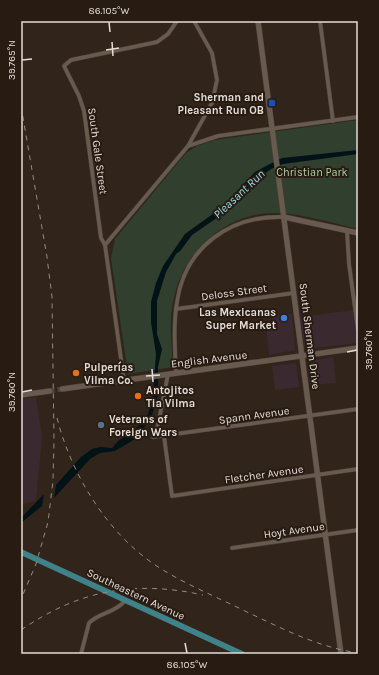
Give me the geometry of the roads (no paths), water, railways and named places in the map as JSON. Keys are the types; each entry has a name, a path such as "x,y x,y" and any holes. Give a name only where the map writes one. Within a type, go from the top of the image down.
{"main road":[{"name":"South Sherman Drive","path":"258,21 341,654"},
{"path":"284,217 358,233"},
{"name":"English Avenue","path":"62,389 358,348"},
{"path":"21,395 50,391"},
{"name":"Southeastern Avenue","path":"21,552 242,654"}],"street":[{"name":"South Gale Street","path":"124,380 105,245 101,238 84,111 76,90 64,68 66,63 71,60 157,42 168,34 177,21"},
{"path":"105,245 188,146 212,103 217,80 212,53 194,21"},
{"path":"320,21 333,121"},
{"path":"188,146 213,137 358,117"},
{"path":"176,373 176,309 180,289 187,271 198,252 213,238 230,227 247,220 262,217 284,217"},
{"path":"348,231 349,264 358,330"},
{"name":"Deloss Street","path":"176,309 294,293"},
{"path":"164,436 159,434 157,431 167,374"},
{"name":"Spann Avenue","path":"153,437 358,409"},
{"name":"Fletcher Avenue","path":"164,436 172,496 358,469"},
{"name":"Hoyt Avenue","path":"232,548 358,530"},
{"path":"81,654 88,623 117,609 125,601"}],"water":[{"name":"Pleasant Run","path":"358,150 358,154 283,164 271,169 256,180 221,215 192,235 181,250 176,254 166,272 157,301 157,334 162,349 158,367 158,396 152,415 141,433 135,439 115,451 100,453 90,459 54,498 56,485 81,457 92,449 100,447 112,448 118,441 133,432 148,414 153,396 156,354 151,322 151,302 156,283 163,266 185,234 221,208 255,172 282,158"},
{"path":"44,494 42,506 21,523 21,518"}],"tunnel":[{"path":"50,391 62,389"}],"railway":[{"path":"21,106 47,257 52,297 54,440 53,481 48,522 36,564 21,599"},
{"path":"57,418 72,462 83,484 110,523 126,541 144,557 163,570 204,592 287,631 315,642 358,653"},
{"path":"21,630 43,616 64,606 86,597 108,592 131,589 154,589 203,595"}],"place":[{"name":"Sherman and Pleasant Run OB","path":"272,103"},
{"name":"Las Mexicanas Super Market","path":"284,318"},
{"name":"Pulperías Vilma Co.","path":"76,373"},
{"name":"Antojitos Tia Vilma","path":"138,396"},
{"name":"Veterans of Foreign Wars","path":"101,425"}],"park label":[{"name":"Christian Park","path":"312,172"}]}
